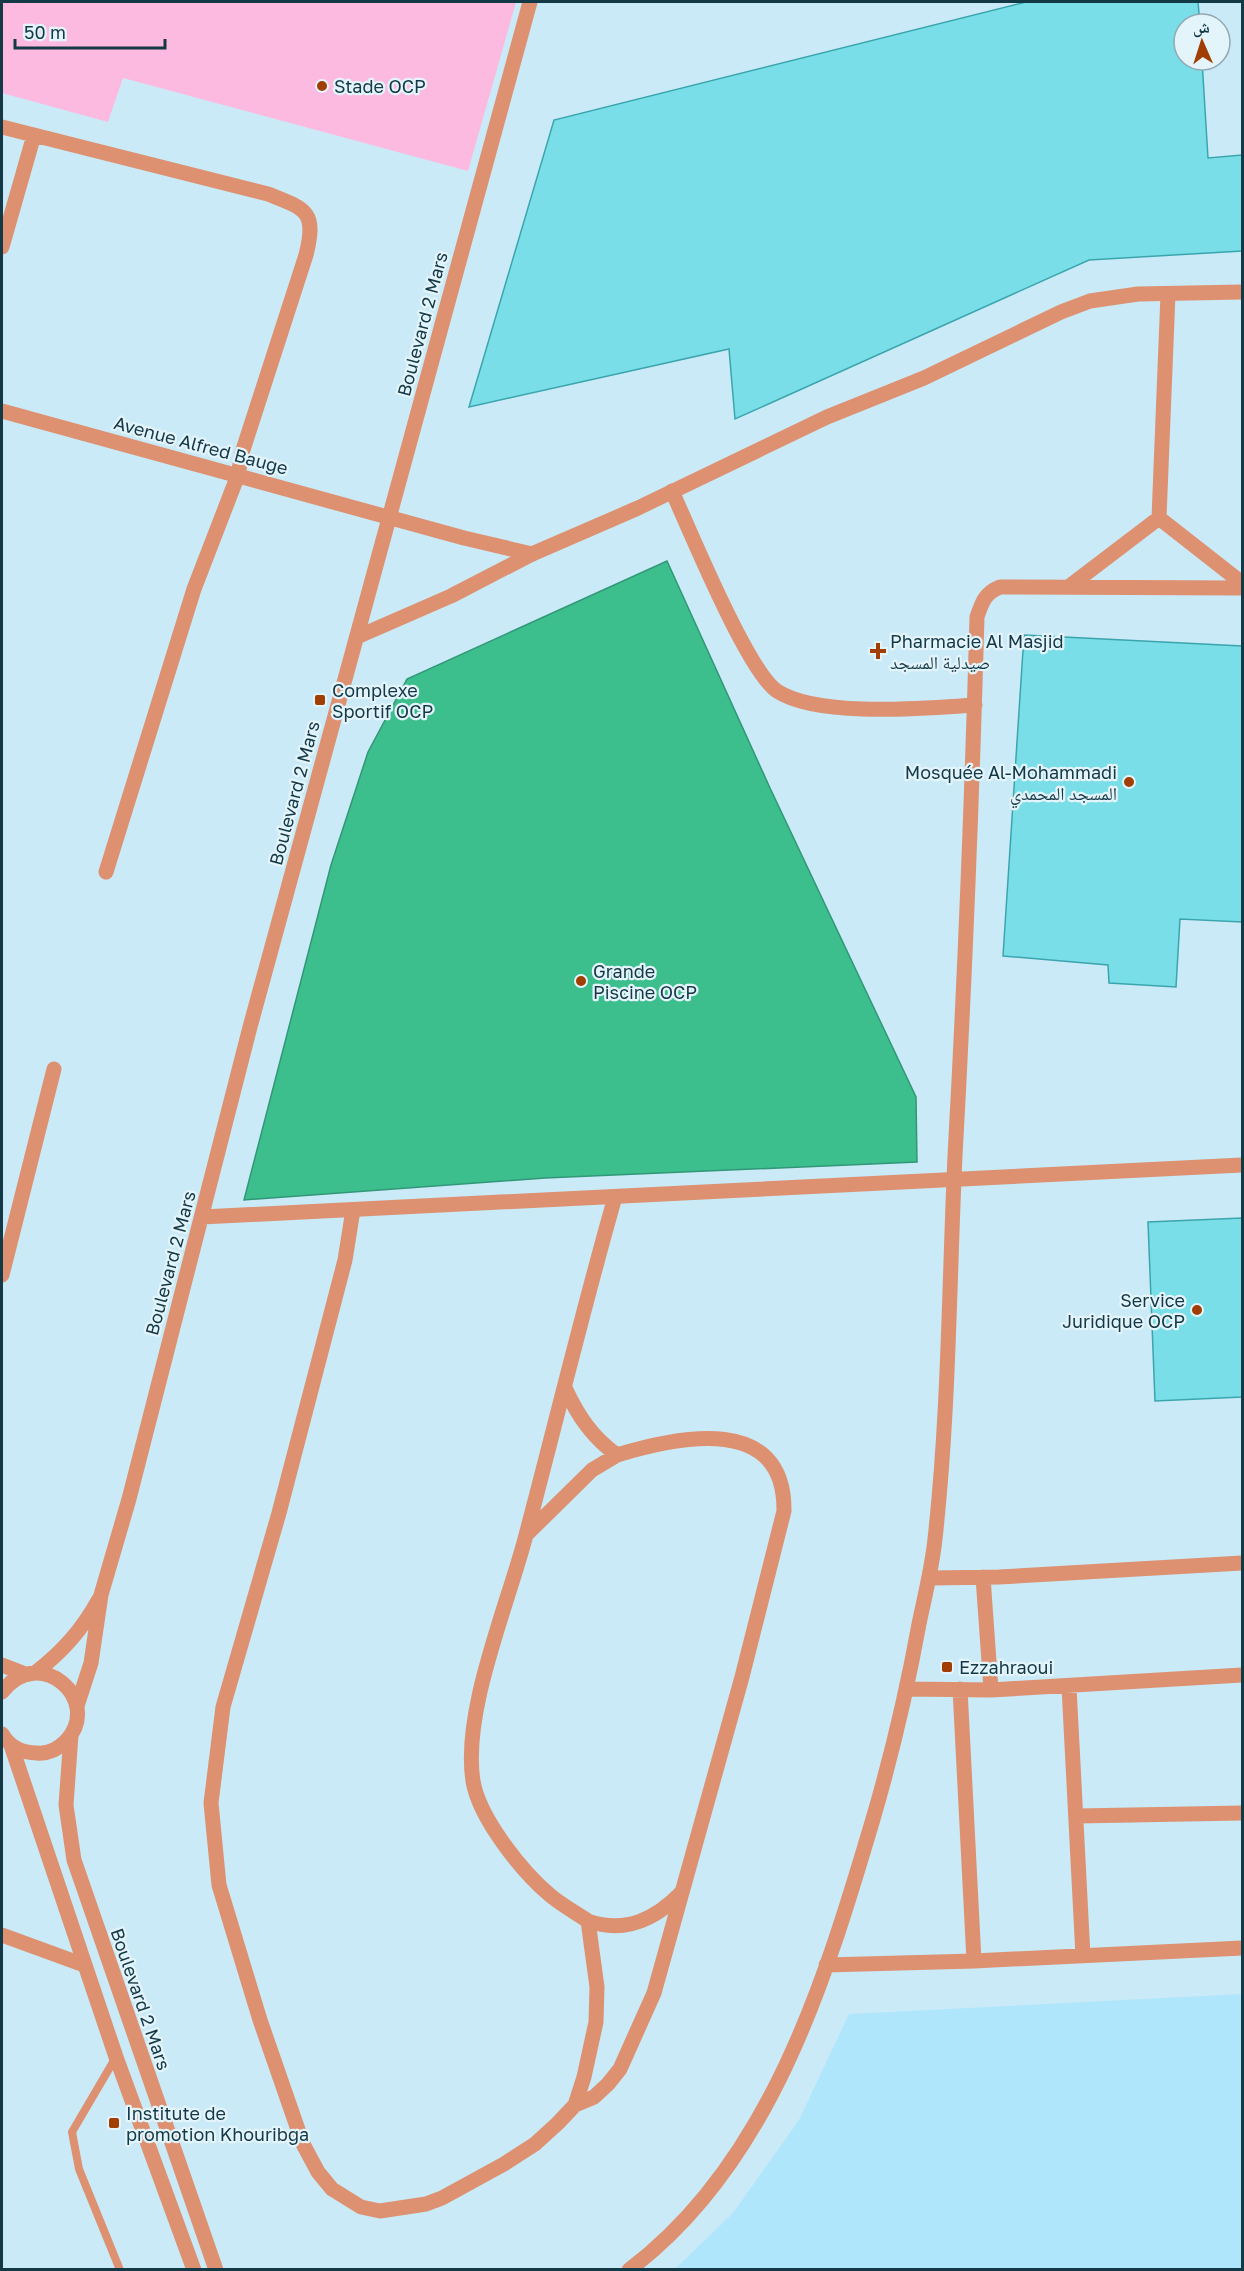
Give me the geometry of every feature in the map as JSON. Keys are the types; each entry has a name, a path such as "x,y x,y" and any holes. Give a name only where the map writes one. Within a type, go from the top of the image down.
{"street":[{"name":"Boulevard 2 Mars","path":"216,2270 74,1860 66,1805 71,1735 77,1716 76,1706 94,1652 101,1595 250,1027 530,2"},
{"path":"2,127 268,194 306,212 311,220 311,232 242,453 238,475 194,589 106,872"},
{"path":"2,247 34,135"},
{"path":"357,637 452,596 532,554 672,491 827,417 924,378 1061,312 1109,297 1242,292"},
{"path":"1160,518 1168,294"},
{"name":"Avenue Alfred Bauge","path":"2,411 464,538 532,554"},
{"path":"672,491 749,655 768,684 778,692 793,700 825,706 894,708 975,705"},
{"path":"1160,518 1242,583"},
{"path":"1071,585 1160,518"},
{"path":"629,2270 671,2236 713,2188 778,2081 826,1965 869,1831 908,1689 930,1578 940,1481 977,617 983,600 989,592 1000,587 1071,585 1242,588"},
{"path":"2,1275 54,1069"},
{"path":"202,1217 1242,1165"},
{"path":"615,1197 526,1535 472,1725 473,1782 492,1825 537,1883 588,1921 610,1926 635,1924 654,1916 683,1891"},
{"path":"353,1210 345,1260 279,1514 223,1707 213,1769 211,1803 219,1885 260,2020 303,2144 318,2172 332,2189 347,2200 380,2211 407,2209 442,2199 535,2144 574,2104 584,2077 596,2022 596,1977 588,1921"},
{"path":"565,1388 592,1434 617,1455"},
{"path":"526,1535 592,1470 617,1455 681,1441 706,1438 734,1440 749,1445 772,1463 784,1493 784,1511 778,1535 654,1993 628,2052 609,2084 594,2097 574,2104"},
{"path":"930,1578 1242,1563"},
{"path":"983,1577 991,1690"},
{"path":"2,1692 8,1684 62,1652 85,1625 101,1595"},
{"path":"2,1665 30,1673 45,1673 62,1682 69,1689 76,1706"},
{"path":"908,1689 991,1690 1242,1675"},
{"path":"1069,1686 1083,1956"},
{"path":"960,1689 974,1961"},
{"path":"6,1739 28,1753 48,1752 57,1748 71,1735"},
{"path":"6,1739 116,2057 194,2270"},
{"path":"1077,1816 1242,1813"},
{"path":"2,1935 84,1965"},
{"path":"826,1965 974,1961 1242,1948"}],"lane":[{"path":"116,2057 72,2132 79,2169 120,2270"}],"shaded area":[{"name":"Stade OCP","path":"2,2 516,2 468,171 123,78 108,122 2,93"},
{"name":"Grande Piscine OCP","path":"667,561 770,788 916,1097 917,1162 545,1178 244,1200 331,865 368,752 407,679"},
{"path":"1242,1994 1242,2269 675,2269 733,2213 799,2120 849,2014"}],"building":[{"path":"1026,2 1198,2 1199,12 1172,12 1172,72 1203,72 1208,158 1242,155 1242,251 1089,260 735,419 729,349 469,407 554,120"},
{"name":"Mosquée Al-Mohammadi المسجد المحمدي","path":"1024,635 1242,646 1242,922 1180,919 1176,987 1109,983 1108,965 1003,956"},
{"name":"Service Juridique OCP","path":"1242,1218 1242,1397 1155,1401 1148,1222"}],"place":[{"name":"Stade OCP","path":"322,86"},
{"name":"Pharmacie Al Masjid صيدلية المسجد","path":"878,651"},
{"name":"Complexe Sportif OCP","path":"320,700"},
{"name":"Mosquée Al-Mohammadi المسجد المحمدي","path":"1129,782"},
{"name":"Grande Piscine OCP","path":"581,981"},
{"name":"Service Juridique OCP","path":"1197,1310"},
{"name":"Ezzahraoui","path":"947,1667"},
{"name":"Institute de promotion Khouribga","path":"114,2123"}]}
